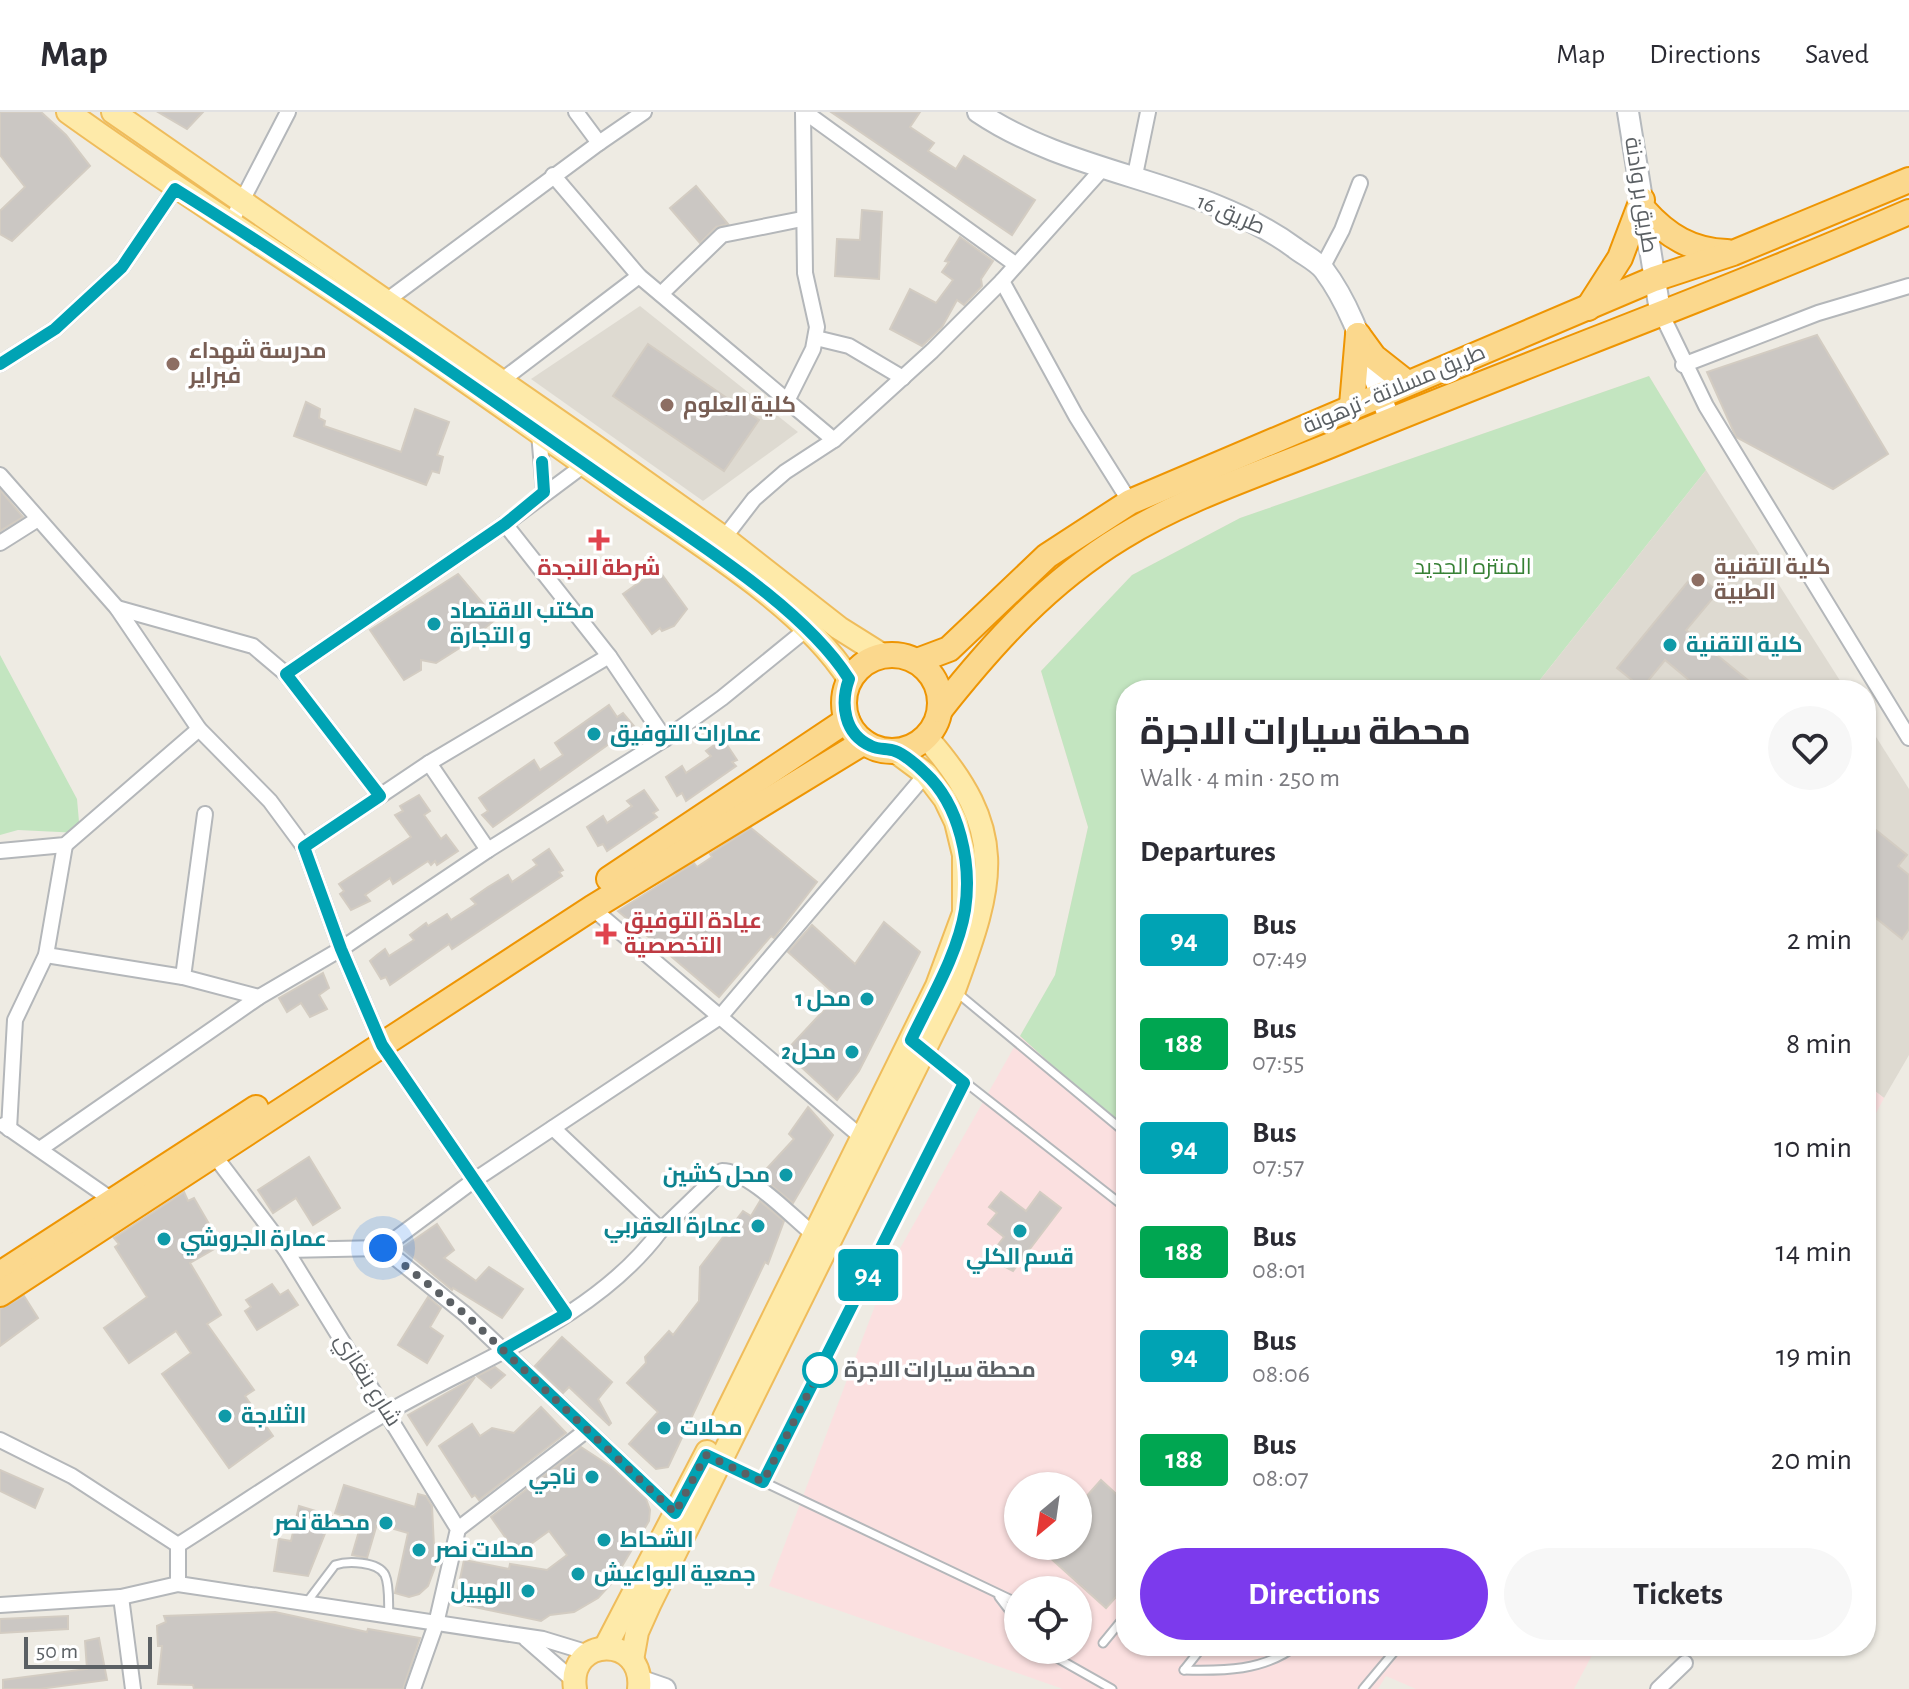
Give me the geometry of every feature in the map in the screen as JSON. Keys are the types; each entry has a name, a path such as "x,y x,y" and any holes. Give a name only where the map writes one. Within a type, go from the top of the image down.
{"highway":[{"name":"طريق مسلاتة - ترهونة","path":"917,661 949,649 1047,556 1130,502 1654,279 1733,253 1909,180"},
{"path":"1587,310 1620,258 1643,205 1674,238 1693,247 1733,253"},
{"name":"طريق مسلاتة - ترهونة","path":"940,710 1004,631 1037,599 1123,536 1171,512 1390,420 1660,311 1771,272 1909,212"},
{"path":"1358,335 1374,357 1407,383"},
{"path":"1352,405 1358,335"},
{"path":"882,655 900,655 917,661 931,674 939,691 940,710 926,737 912,747 895,751 864,742 847,720 843,706 849,679 869,660 882,655"},
{"path":"0,1294 214,1155 379,1038 847,720"},
{"path":"0,1274 112,1200 864,742"}],"main road":[{"path":"68,112 175,189 539,433 712,554 808,628 835,656 849,679"},
{"path":"113,112 724,538 839,628 882,655"},
{"path":"917,1044 954,990 986,894 985,834 972,797 926,737"},
{"path":"574,1685 576,1668 597,1651 675,1513 713,1458 917,1044 957,934 967,889 964,855 956,822 926,774 895,751"},
{"path":"637,1676 637,1632 812,1233 869,1143"},
{"path":"597,1651 620,1651 637,1676"}],"street":[{"path":"230,224 288,112"},
{"path":"576,112 599,143"},
{"path":"386,301 553,175 644,112"},
{"path":"788,399 816,338 817,327 805,273 802,219 804,112"},
{"path":"804,112 1015,264"},
{"name":"طريق 16","path":"978,112 1045,148 1135,175 1264,225 1322,268 1358,335 1390,420"},
{"path":"1135,175 1148,112"},
{"name":"طريق بر وادنة","path":"1627,113 1660,311"},
{"path":"724,538 754,499 785,472 834,440 903,378 1002,281 1104,167"},
{"path":"553,175 639,276 834,440"},
{"path":"1322,268 1342,230 1360,183"},
{"path":"0,364 55,329 122,267 175,189"},
{"path":"661,294 722,235 802,219"},
{"path":"501,381 639,276"},
{"path":"1002,281 1076,416 1130,502"},
{"path":"1683,365 1818,313 1909,286"},
{"path":"1660,311 1683,365 1874,680"},
{"path":"816,338 849,346 903,378"},
{"path":"539,433 544,492"},
{"path":"286,674 505,524 584,465"},
{"path":"0,475 117,608 199,729 270,801 304,847 341,949 379,1038 566,1314"},
{"path":"0,543 38,519"},
{"path":"505,524 609,656 665,739"},
{"path":"117,608 241,639 286,674 380,796"},
{"path":"40,1149 259,997 341,949 488,850 665,739 722,698 808,628"},
{"path":"304,847 429,763 609,656"},
{"path":"1876,684 1909,738"},
{"path":"0,851 65,845 199,729"},
{"path":"429,763 488,850"},
{"path":"286,1250 383,1248 473,1181 720,1017 926,774"},
{"path":"183,977 205,814"},
{"path":"65,845 46,955 15,1020 4,1126 112,1200"},
{"path":"592,908 869,1143"},
{"path":"46,955 183,977 259,997"},
{"path":"0,1025 15,1020"},
{"path":"553,1128 661,1230"},
{"name":"شارع بنغازي","path":"214,1155 286,1250 458,1529"},
{"path":"178,1545 388,1412 503,1350 612,1285 643,1255 661,1230 722,1171 746,1179 812,1233"},
{"path":"383,1248 503,1350 675,1513"},
{"path":"413,1689 436,1624 458,1529 587,1430"},
{"path":"0,1440 72,1476 178,1545"},
{"path":"178,1545 178,1584"},
{"path":"0,1605 121,1597 178,1584 526,1639 543,1639 597,1651"},
{"path":"121,1597 133,1689"},
{"path":"526,1639 574,1685"},
{"path":"1658,1689 1685,1663"},
{"path":"637,1676 665,1689"}],"lane":[{"path":"954,990 1116,1125"},
{"path":"917,1044 1116,1201"},
{"path":"763,1482 964,1083"},
{"path":"713,1458 1004,1597"},
{"path":"307,1602 335,1565 352,1561 379,1570 385,1576 389,1616"},
{"path":"998,1595 1004,1603"},
{"path":"1103,1643 1116,1627"},
{"path":"1195,1656 1184,1670 1236,1671 1282,1656"},
{"path":"1363,1689 1391,1656"},
{"path":"1068,1664 1112,1689"}],"shaded area":[{"name":"كلية العلوم","path":"640,306 798,432 703,501 531,379"},
{"path":"1649,376 1706,470 1540,680 1116,680 1116,1656 1592,1656 1574,1689 1416,1689 1386,1676 1378,1689 1063,1689 769,1586 890,1266 1055,975 1088,827 1041,671 1132,575 1240,518"},
{"name":"كلية التقنية الطبية","path":"1706,470 1840,680 1540,680"},
{"path":"1876,737 1909,789 1909,1055 1884,1098 1876,1092"},
{"path":"1876,1092 1884,1098 1876,1113"}],"green space":[{"name":"المنتزه الجديد","path":"1649,376 1706,470 1540,680 1116,680 1116,1123 1020,1036 1055,975 1088,827 1041,671 1132,575 1240,518"},
{"path":"0,655 77,799 80,833 18,830 0,835"}],"building":[{"path":"0,112 41,112 66,135 90,166 12,241 0,234 0,211 25,187 0,155"},
{"path":"158,112 203,112 187,129"},
{"path":"831,112 920,112 910,127 934,143 928,151 956,169 964,156 1035,200 1012,235"},
{"path":"696,186 728,224 716,227 700,243 670,208"},
{"path":"862,210 882,212 879,279 835,276 837,239 860,240"},
{"path":"960,237 993,261 981,279 982,286 964,305 957,300 942,327 922,346 890,329 910,289 936,303 953,280 942,272"},
{"path":"1817,335 1888,454 1833,489 1736,437 1707,372"},
{"path":"648,344 759,420 724,471 613,396"},
{"name":"مدرسة شهداء فبراير","path":"306,402 320,409 319,418 325,421 324,426 401,452 415,409 449,422 437,455 443,457 439,473 432,471 426,485 294,436"},
{"path":"0,490 23,517 0,531"},
{"path":"658,569 687,609 674,626 662,631 660,628 652,634 623,594"},
{"name":"كلية التقنية","path":"1695,573 1718,592 1686,630 1748,680 1689,680 1665,660 1649,680 1632,680 1617,668"},
{"name":"مكتب الاقتصاد و التجارة","path":"458,574 496,619 478,634 466,633 461,647 436,663 421,660 421,670 404,680 370,630"},
{"path":"609,705 617,717 623,713 634,726 493,827 482,815 488,811 479,798 534,760 540,770 563,755 555,743"},
{"name":"عمارات التوفيق","path":"723,739 737,760 732,762 736,766 686,801 682,793 677,796 666,777 682,766 686,773 711,756 706,751"},
{"name":"عمارات التوفيق","path":"644,790 658,810 653,813 657,817 607,851 603,844 598,846 587,827 603,816 607,823 632,806 627,801"},
{"path":"419,795 430,811 424,815 441,839 446,835 458,851 437,865 435,861 431,865 428,861 393,884 390,878 365,895 370,901 351,910 340,894 344,891 339,884 411,837 395,815 403,811 400,806"},
{"path":"751,828 817,882 774,938 771,936 719,997 618,911 694,863 697,867 712,857 710,854"},
{"path":"1876,830 1907,855 1898,866 1909,875 1909,929 1902,939 1876,918"},
{"path":"549,849 563,870 559,872 562,876 452,949 449,944 390,985 386,977 381,979 370,961 377,955 385,949 389,956 414,940 410,935 426,923 428,926 447,914 451,920 476,904 471,899 488,887 508,875 512,882 537,865 533,860"},
{"path":"884,922 920,952 859,1071 837,1100 785,1052 837,996 788,952 812,925 855,964"},
{"path":"323,973 329,988 319,995 327,1009 310,1017 301,1003 287,1012 279,998"},
{"path":"808,1107 833,1135 793,1203 760,1176 794,1139 789,1134"},
{"path":"309,1157 340,1208 313,1225 296,1198 273,1213 258,1190"},
{"path":"184,1192 188,1201 194,1198 216,1236 211,1242 216,1248 190,1263 221,1315 207,1324 254,1390 245,1396 273,1436 229,1468 162,1374 191,1353 176,1331 129,1363 104,1328 147,1297 115,1247 119,1244 114,1238"},
{"name":"قسم الكلي","path":"1001,1192 1026,1211 1040,1192 1061,1208 1013,1271 988,1258 1004,1237 988,1224 997,1213 989,1207"},
{"path":"760,1201 784,1221 768,1264 765,1262 668,1467 656,1469 629,1444 658,1412 627,1383 646,1363 645,1357 669,1331 673,1335 699,1301 700,1267 743,1211 751,1216"},
{"path":"437,1224 454,1250 444,1258 476,1281 489,1267 523,1289 502,1318 452,1290 402,1248"},
{"path":"272,1284 280,1295 288,1290 298,1305 257,1330 245,1311 251,1307 246,1300"},
{"path":"24,1296 38,1318 0,1346 0,1309"},
{"path":"428,1297 441,1308 430,1327 443,1336 427,1363 398,1345"},
{"path":"562,1337 612,1382 598,1399 611,1423 609,1425 569,1387 563,1393 535,1366"},
{"path":"495,1367 505,1375 491,1388 477,1376"},
{"path":"475,1377 427,1445 408,1415"},
{"path":"541,1407 566,1433 479,1500 475,1495 472,1497 439,1446 472,1424 480,1436 492,1428 514,1433"},
{"path":"581,1447 613,1468 646,1499 650,1510 649,1521 612,1583 598,1598 574,1612 550,1615 541,1621 455,1603 464,1560 509,1569 510,1564 547,1570 567,1555 549,1531 517,1554 491,1517"},
{"path":"0,1470 43,1489 35,1508 0,1491"},
{"path":"1101,1480 1116,1494 1116,1597 1106,1608 1092,1595 1092,1576 1070,1576 1053,1560 1092,1560 1092,1490"},
{"path":"344,1485 415,1507 418,1494 426,1496 432,1506 435,1567 428,1586 419,1594 409,1597 395,1593 408,1533 377,1524 367,1558 352,1555 362,1521 335,1513"},
{"path":"299,1506 332,1516 308,1576 274,1571 279,1539 291,1541"},
{"path":"275,1612 367,1632 368,1629 420,1638 403,1689 194,1689 193,1685 158,1684 162,1646 158,1646 157,1626 166,1622 164,1616"},
{"path":"68,1616 68,1629 0,1633 0,1619"},
{"path":"99,1638 107,1680 39,1689 3,1689 3,1680 87,1669 85,1641"}],"bus line":[{"name":"94","path":"0,364 55,329 122,267 175,189 393,331 712,554 808,628 835,656 849,679 843,706 853,732 873,748 895,751 911,762 926,774 945,799 956,822 964,855 967,889 964,913 937,986 911,1040 964,1083 763,1482 706,1455 675,1513 503,1350 566,1314 382,1045 341,949 304,847 380,796 286,674 505,524 544,492 542,462"}],"place":[{"name":"مدرسة شهداء فبراير","path":"173,364"},
{"name":"كلية العلوم","path":"667,405"},
{"name":"شرطة النجدة","path":"599,540"},
{"name":"كلية التقنية الطبية","path":"1698,580"},
{"name":"مكتب الاقتصاد و التجارة","path":"434,624"},
{"name":"كلية التقنية","path":"1670,645"},
{"name":"عمارات التوفيق","path":"594,734"},
{"name":"عيادة التوفيق التخصصية","path":"606,934"},
{"name":"محل 1","path":"867,999"},
{"name":"محل2","path":"852,1052"},
{"name":"محل كشين","path":"786,1175"},
{"name":"عمارة العقربي","path":"758,1226"},
{"name":"قسم الكلي","path":"1020,1231"},
{"name":"عمارة الجروشي","path":"164,1239"},
{"name":"محطة سيارات الاجرة","path":"820,1370"},
{"name":"الثلاجة","path":"225,1416"},
{"name":"محلات","path":"664,1428"},
{"name":"ناجي","path":"592,1477"},
{"name":"محطة نصر","path":"386,1523"},
{"name":"الشحاط","path":"604,1540"},
{"name":"محلات نصر","path":"419,1550"},
{"name":"جمعية البواعيش","path":"578,1574"},
{"name":"الهبيل","path":"528,1591"}],"route":[{"path":"383,1248 465,1314 675,1513 706,1455 763,1482 820,1370"}]}
